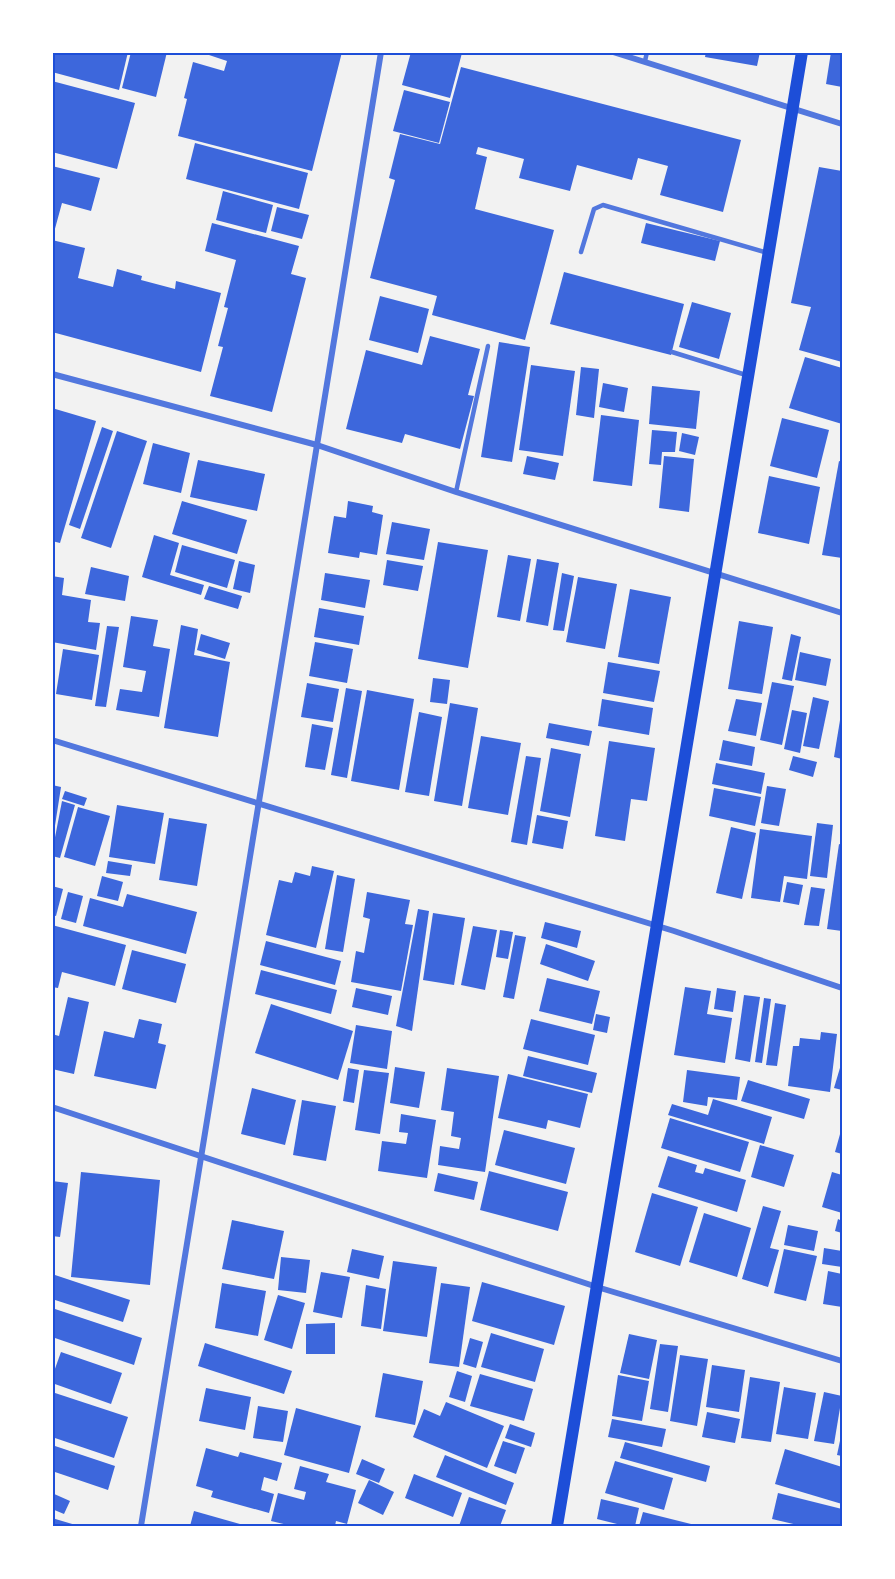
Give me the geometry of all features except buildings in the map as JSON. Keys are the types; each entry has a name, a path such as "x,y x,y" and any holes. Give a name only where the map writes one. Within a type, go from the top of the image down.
{"main road":[{"path":"557,1527 802,52"}],"street":[{"path":"141,1527 381,52"},
{"path":"613,52 843,124"},
{"path":"52,374 317,445 456,492 843,612"},
{"path":"52,740 657,926 843,988"},
{"path":"52,1107 597,1287 843,1361"}],"lane":[{"path":"645,61 647,52"},
{"path":"581,252 594,209 603,205 768,253"},
{"path":"456,492 488,346"},
{"path":"672,352 748,376"}]}
